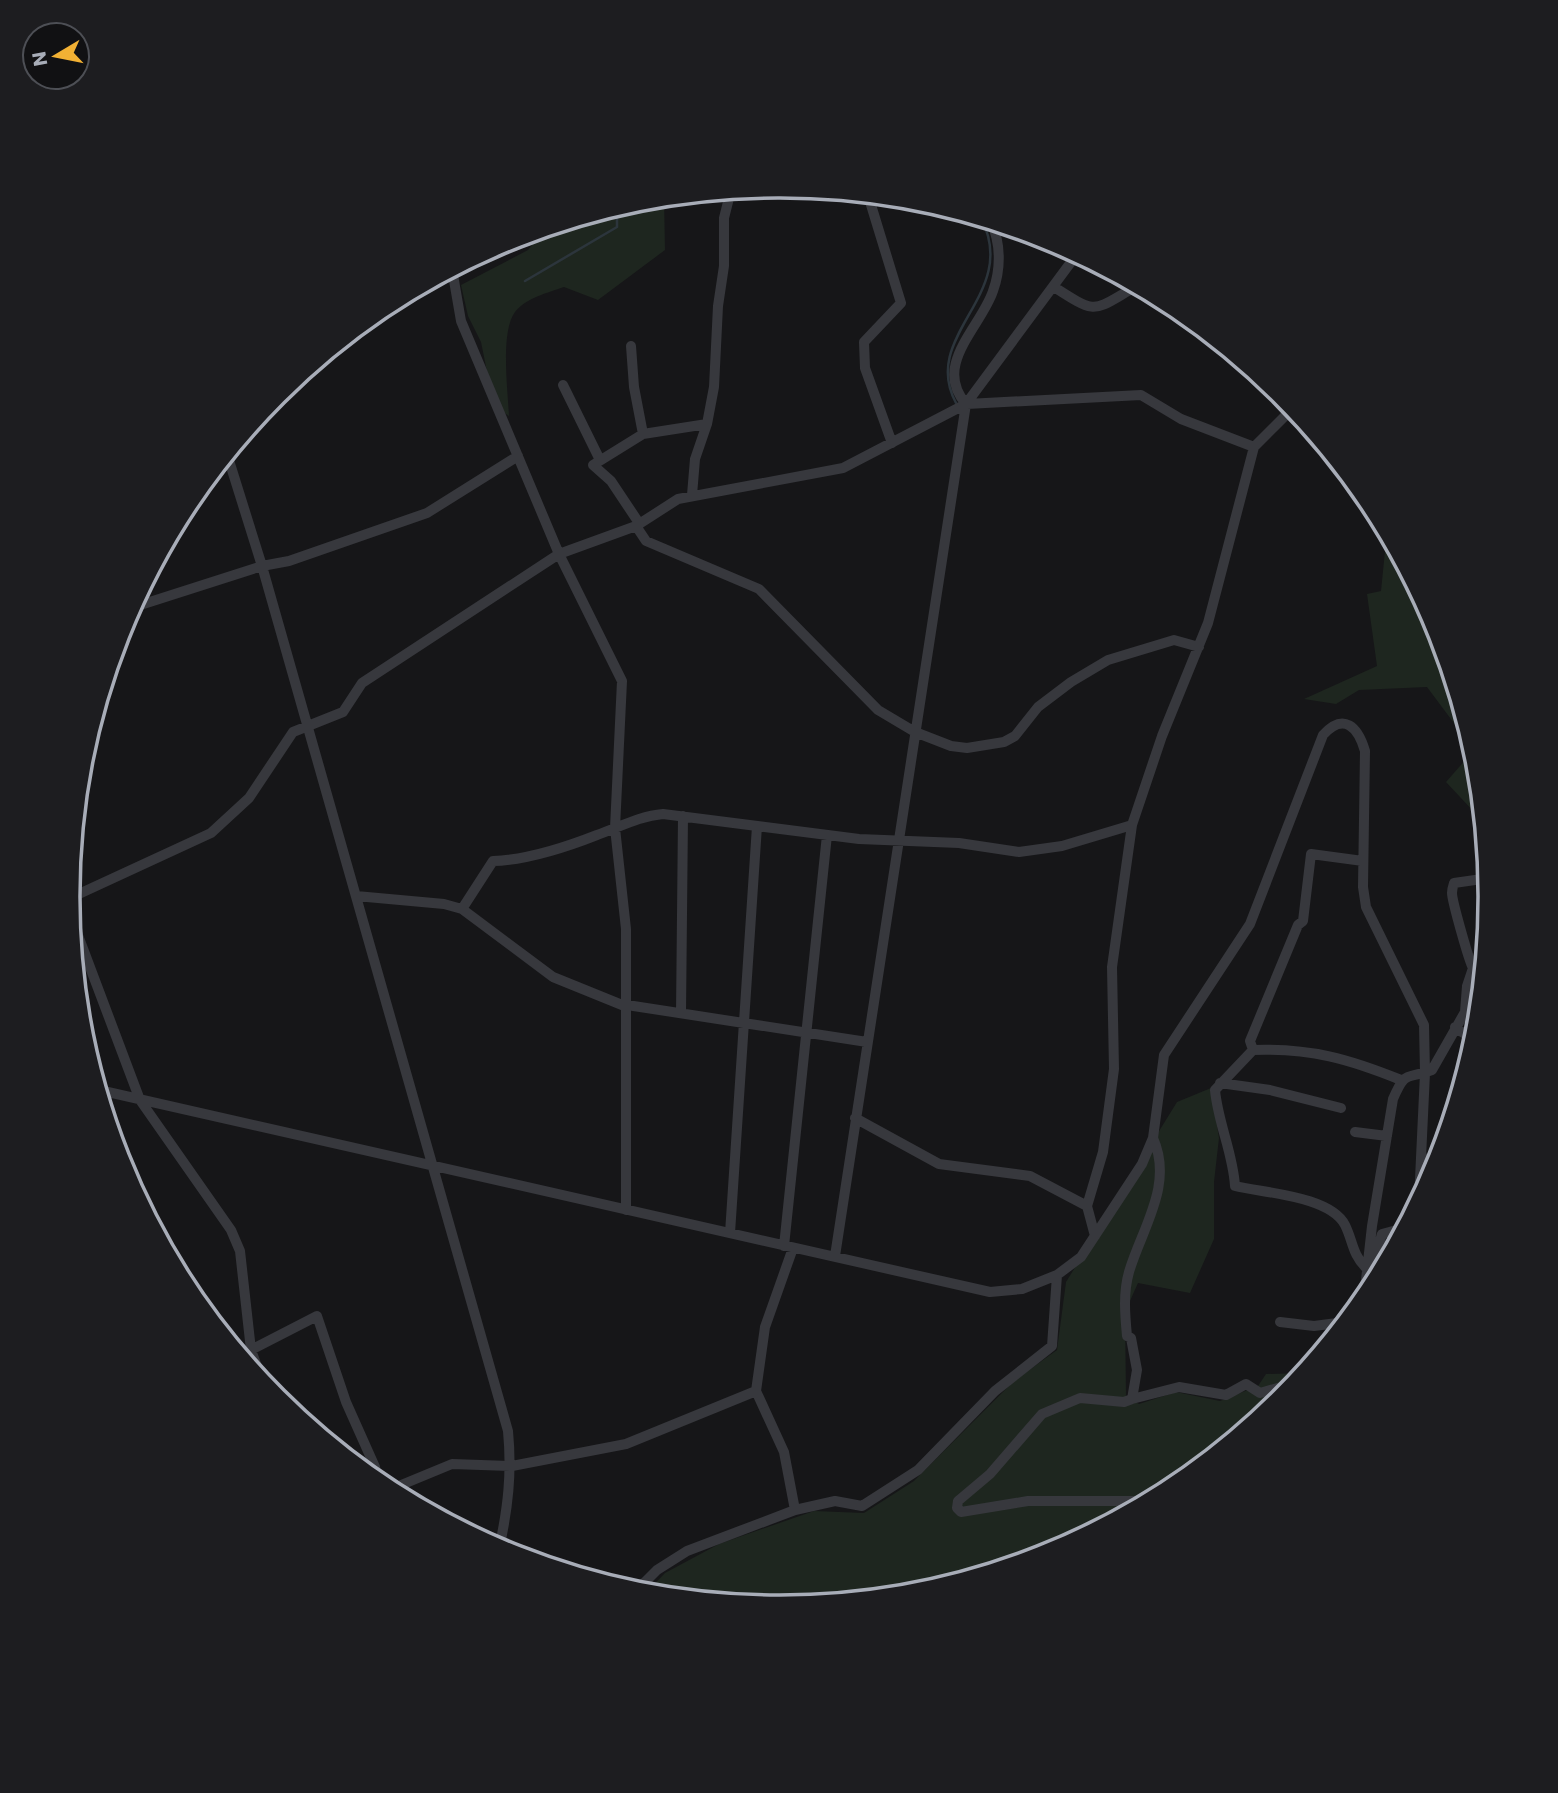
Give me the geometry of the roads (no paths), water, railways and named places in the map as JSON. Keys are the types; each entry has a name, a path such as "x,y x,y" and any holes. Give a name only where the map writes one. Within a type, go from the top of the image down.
{"street":[{"path":"692,495 695,459 707,424 714,387 718,306 724,266 724,218 729,199"},
{"path":"871,204 901,303 864,342 865,368 892,443"},
{"path":"966,404 959,396 954,380 966,335 993,293 999,254 993,232"},
{"path":"835,1256 966,404 1071,262"},
{"path":"454,279 461,321 559,554 622,681 615,828 626,929 626,1210"},
{"path":"1054,287 1086,308 1098,308 1127,292"},
{"path":"631,346 634,387 643,434"},
{"path":"563,385 600,460"},
{"path":"80,893 211,833 249,798 293,732 343,712 362,683 559,554 638,525 678,499 843,468 966,404 1141,396 1181,419 1254,447"},
{"path":"1095,1236 1087,1206 1103,1152 1114,1069 1112,967 1132,825 1162,736 1199,648 1254,447 1285,416"},
{"path":"707,424 643,434 593,465 611,481 646,541 759,589 878,710 915,732 951,746 967,748 1004,742 1015,736 1038,707 1071,682 1108,660 1174,640 1199,648"},
{"path":"146,603 262,566 289,561 427,513 518,456"},
{"path":"230,465 262,566 508,1431 512,1466 509,1507 502,1537"},
{"path":"109,1092 990,1292 1022,1289 1057,1275 1081,1256 1142,1164 1153,1138 1164,1055 1250,924 1323,735 1332,726 1340,723 1349,725 1360,735 1365,751 1363,861 1366,907 1424,1025 1421,1170"},
{"path":"462,909 492,861 515,860 615,828 643,816 683,816 827,835 958,843 1018,852 1062,846 1132,825"},
{"path":"681,1013 683,816"},
{"path":"730,1233 757,826"},
{"path":"795,1510 784,1452 756,1391 765,1327 788,1247 806,1032 827,835"},
{"path":"1253,1049 1250,1041 1298,925 1303,921 1311,853 1363,861"},
{"path":"1365,1276 1393,1099 1401,1080 1413,1073 1432,1070 1465,1012 1467,986 1473,968 1465,952 1466,941 1452,894 1454,883 1477,880"},
{"path":"356,896 443,904 462,909 553,977 627,1006 867,1042"},
{"path":"82,947 140,1100 231,1230 240,1251 253,1356"},
{"path":"1455,1027 1464,1033"},
{"path":"1366,1268 1356,1258 1345,1224 1334,1213 1314,1203 1235,1186 1228,1147 1216,1111 1214,1090 1253,1049 1315,1051 1351,1060 1401,1080"},
{"path":"1220,1083 1270,1090 1341,1108"},
{"path":"855,1118 939,1164 1030,1176 1087,1206"},
{"path":"1355,1132 1387,1136"},
{"path":"1132,1399 1137,1370 1131,1338 1127,1336 1124,1300 1129,1271 1158,1199 1158,1150 1153,1138"},
{"path":"1374,1263 1381,1234 1392,1231"},
{"path":"1366,1268 1372,1265"},
{"path":"645,1582 657,1570 687,1551 795,1510 835,1501 862,1506 918,1469 995,1391 1052,1346 1057,1275"},
{"path":"251,1350 317,1316 345,1402 374,1465"},
{"path":"1280,1322 1314,1326 1332,1324"},
{"path":"1129,1500 1028,1501 961,1512 957,1508 958,1501 990,1474 1042,1414 1080,1398 1124,1402 1179,1387 1217,1395 1226,1395 1247,1384 1260,1393 1274,1389"},
{"path":"403,1484 452,1464 512,1466 626,1444 756,1391"}],"waterway":[{"path":"525,281 617,227 617,217"},
{"path":"956,403 948,378 950,356 989,270 990,245 985,229"}]}
